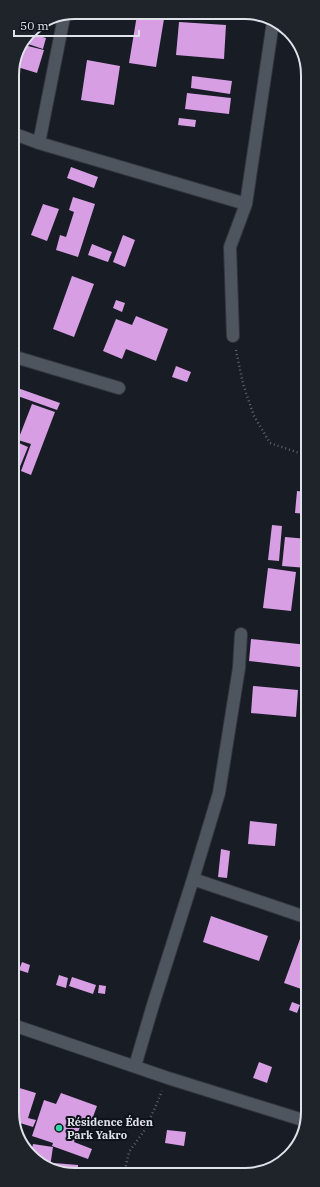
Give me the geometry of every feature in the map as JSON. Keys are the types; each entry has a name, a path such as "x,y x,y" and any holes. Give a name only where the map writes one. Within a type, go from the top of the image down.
{"street":[{"path":"39,143 63,20"},
{"path":"233,336 230,246 246,204 272,27"},
{"path":"19,136 39,143 246,204"},
{"path":"19,358 119,388"},
{"path":"135,1066 219,793 239,668 241,634"},
{"path":"193,879 301,916"},
{"path":"19,1027 168,1078 300,1119"}],"path":[{"path":"233,336 243,384 254,416 270,443 301,454"},
{"path":"125,1168 129,1152 147,1124 168,1078"}],"building":[{"path":"136,19 164,19 156,67 129,63"},
{"path":"179,22 226,25 224,59 176,55"},
{"path":"36,35 46,38 43,49 29,44"},
{"path":"28,46 44,50 37,73 20,68"},
{"path":"87,60 120,66 114,105 81,100"},
{"path":"192,76 232,81 230,94 191,88"},
{"path":"187,93 231,98 229,114 185,109"},
{"path":"179,118 196,120 195,127 178,125"},
{"path":"71,167 98,177 94,188 67,178"},
{"path":"73,197 95,204 78,257 56,250 60,235 66,237 74,212 69,210"},
{"path":"43,204 59,209 47,241 31,235"},
{"path":"123,235 135,240 125,267 113,262"},
{"path":"92,244 112,252 108,262 88,255"},
{"path":"72,276 94,284 74,337 53,329"},
{"path":"116,300 125,303 122,312 113,308"},
{"path":"136,316 168,329 156,361 126,349 122,359 103,351 116,319 132,325"},
{"path":"176,366 191,372 187,382 172,377"},
{"path":"19,388 60,403 57,410 19,396"},
{"path":"32,404 55,412 31,475 21,471 31,444 19,440"},
{"path":"19,443 28,447 19,469"},
{"path":"297,491 301,491 301,513 295,513"},
{"path":"272,525 282,526 279,561 268,560"},
{"path":"285,537 301,538 301,568 282,566"},
{"path":"268,568 296,572 291,611 263,608"},
{"path":"251,639 301,644 301,667 249,661"},
{"path":"253,686 298,690 296,717 251,713"},
{"path":"250,821 277,824 275,846 248,844"},
{"path":"221,849 230,851 227,878 218,877"},
{"path":"211,916 268,936 259,961 203,942"},
{"path":"300,939 301,939 301,989 284,983"},
{"path":"22,962 30,965 28,973 19,970"},
{"path":"59,975 68,978 66,988 56,985"},
{"path":"72,977 96,985 93,994 69,986"},
{"path":"99,985 106,986 105,994 98,993"},
{"path":"292,1002 300,1005 297,1013 289,1010"},
{"path":"259,1062 272,1067 267,1083 253,1078"},
{"path":"19,1088 36,1093 28,1118 36,1120 33,1127 20,1123"},
{"path":"61,1093 97,1106 90,1125 82,1122 74,1142 92,1149 88,1159 52,1146 53,1143 32,1136 44,1100 56,1104"},
{"path":"167,1130 186,1132 184,1146 165,1143"},
{"path":"33,1144 53,1147 51,1162 44,1158 32,1147"},
{"path":"54,1164 78,1165 78,1168 64,1167"}],"place":[{"name":"Résidence Éden Park Yakro","path":"59,1128"}]}
